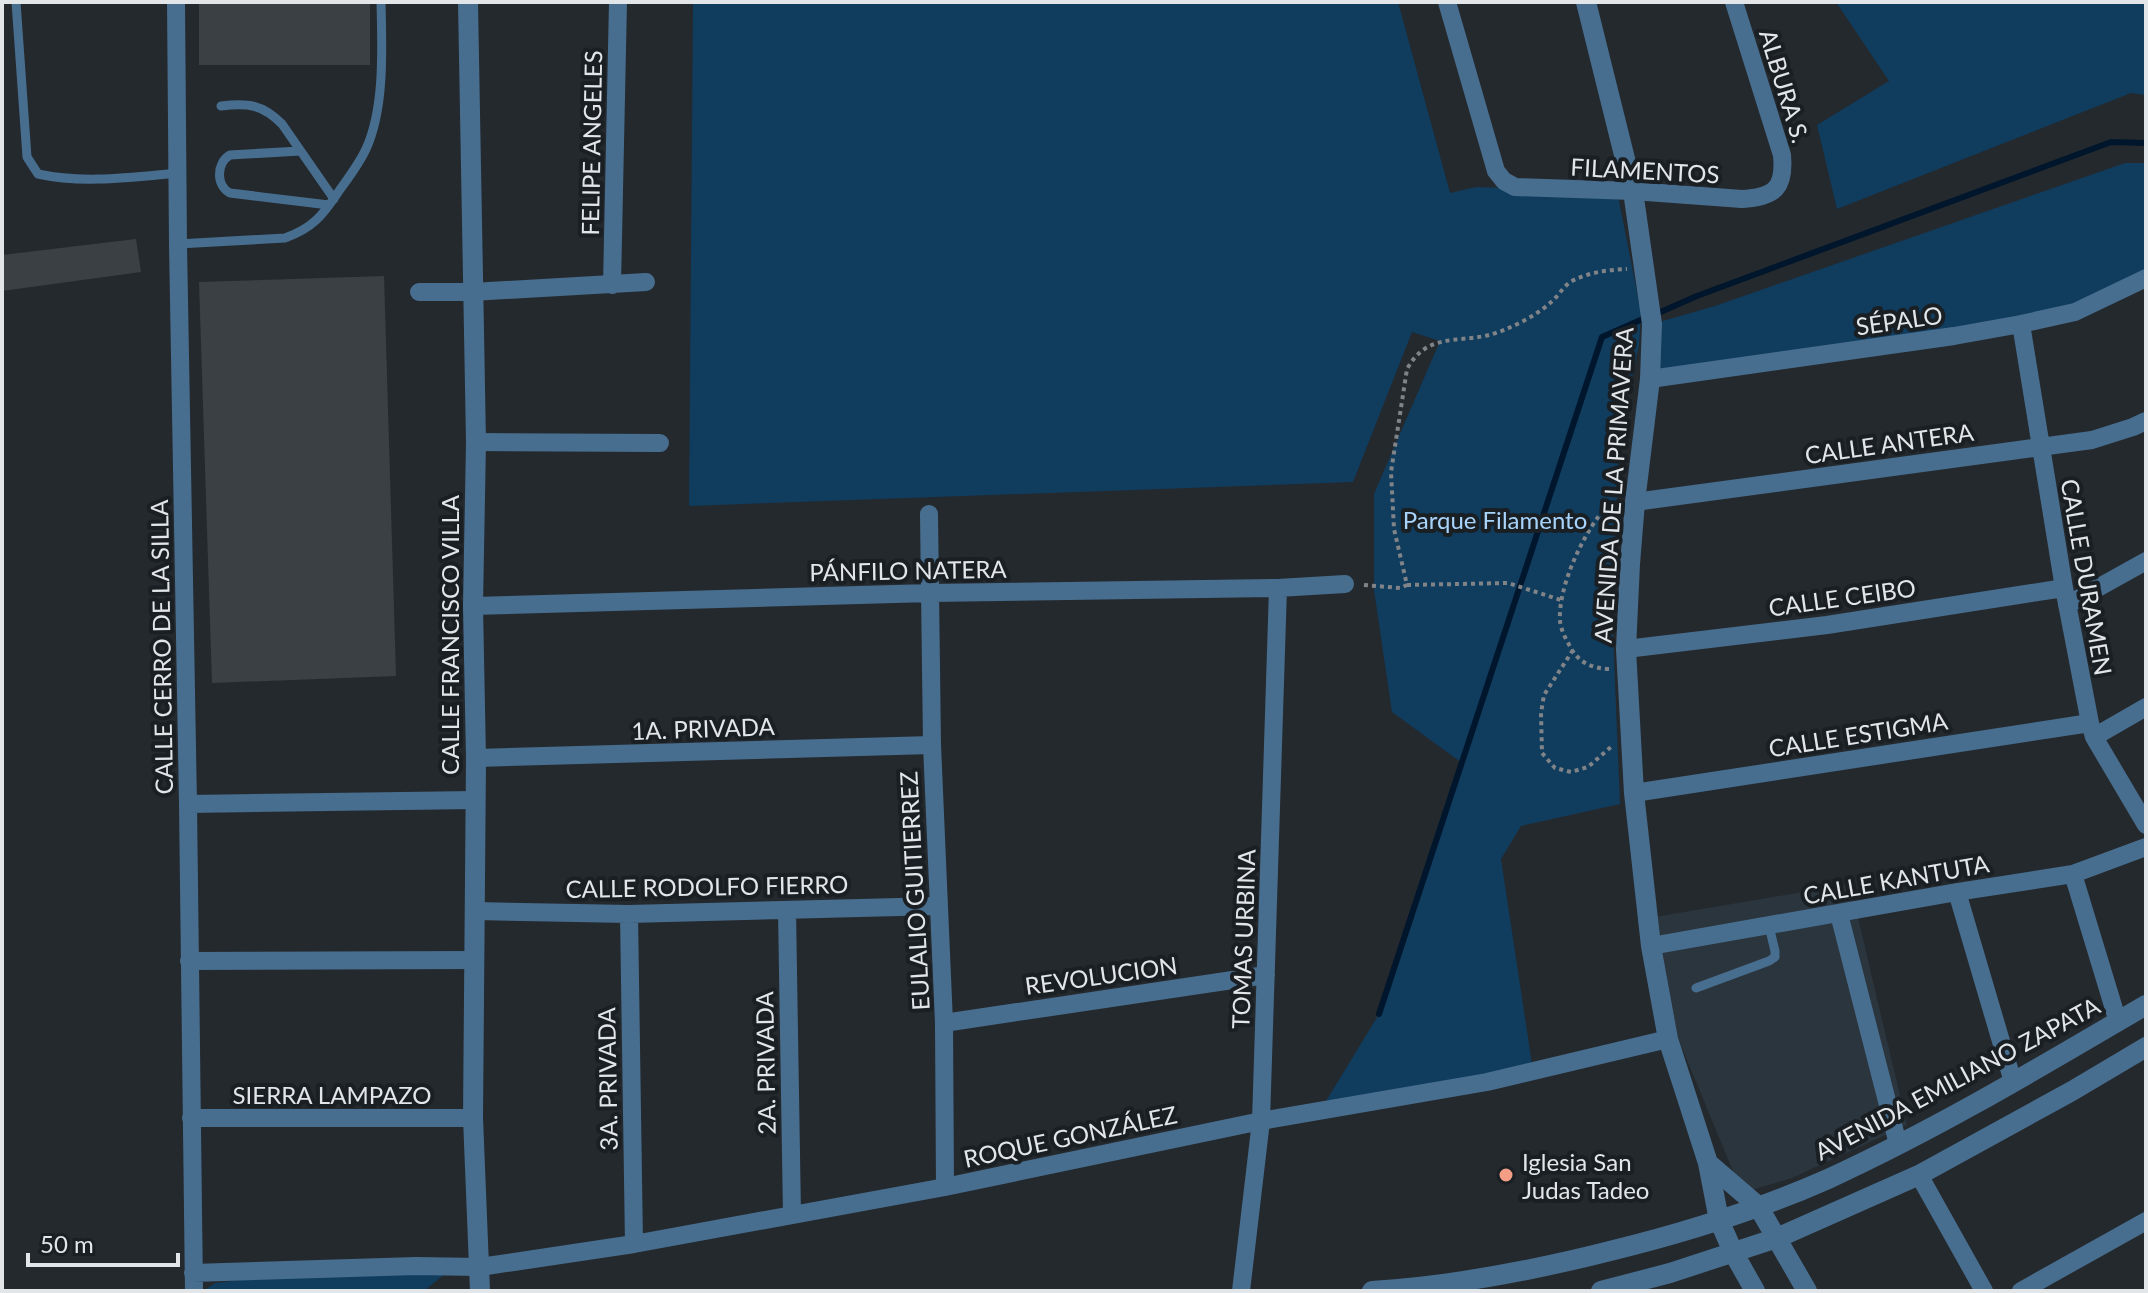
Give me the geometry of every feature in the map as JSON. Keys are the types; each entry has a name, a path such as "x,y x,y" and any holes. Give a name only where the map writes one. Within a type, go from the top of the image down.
{"street":[{"name":"CALLE CERRO DE LA SILLA","path":"176,2 193,1282"},
{"name":"CALLE FRANCISCO VILLA","path":"468,2 476,442 473,1118 480,1291"},
{"name":"FELIPE ANGELES","path":"612,285 618,2"},
{"name":"FILAMENTOS","path":"1447,2 1496,171 1504,181 1515,187 1742,199 1759,198 1781,184"},
{"name":"AVENIDA DE LA PRIMAVERA","path":"1586,2 1633,191 1652,324 1650,379 1634,509 1627,659 1634,793 1651,946 1668,1039 1708,1163 1719,1220 1755,1291"},
{"name":"ALBURA S.","path":"1734,2 1782,155 1781,184"},
{"name":"SÉPALO","path":"1650,379 2021,324 2075,312 2146,278"},
{"path":"419,292 646,282"},
{"name":"CALLE DURAMEN","path":"2021,324 2065,596 2092,730 2146,825"},
{"name":"CALLE ANTERA","path":"1634,509 2092,440 2146,421"},
{"path":"476,442 660,443"},
{"name":"EULALIO GUITIERREZ","path":"929,514 932,745 944,1023 945,1187"},
{"name":"CALLE CEIBO","path":"1627,659 1827,625 2065,596 2146,561"},
{"name":"PÁNFILO NATERA","path":"473,606 1345,584"},
{"name":"TOMAS URBINA","path":"1241,1291 1261,1121 1278,588"},
{"name":"CALLE ESTIGMA","path":"1634,793 2092,730 2146,707"},
{"name":"1A. PRIVADA","path":"476,758 932,745"},
{"path":"188,804 475,800"},
{"name":"CALLE KANTUTA","path":"1651,946 2073,874 2146,847"},
{"path":"2073,874 2118,1022"},
{"path":"1957,892 2013,1082"},
{"name":"CALLE RODOLFO FIERRO","path":"475,911 629,914 938,906"},
{"name":"2A. PRIVADA","path":"787,910 792,1215"},
{"name":"3A. PRIVADA","path":"629,914 634,1244"},
{"path":"1839,914 1898,1144"},
{"path":"189,961 475,960"},
{"name":"REVOLUCION","path":"944,1023 1266,975"},
{"name":"AVENIDA EMILIANO ZAPATA","path":"1372,1291 1477,1279 1545,1267 1684,1233 1758,1206 1826,1179 1898,1144 2146,1005"},
{"name":"ROQUE GONZÁLEZ","path":"193,1282 416,1266 480,1267 634,1244 945,1187 1261,1121 1487,1082 1668,1039"},
{"path":"1601,1291 1670,1273 1777,1238 1919,1175 2146,1047"},
{"name":"SIERRA LAMPAZO","path":"191,1118 473,1118"},
{"path":"1708,1163 1758,1206 1807,1291"},
{"path":"1919,1175 1984,1291"},
{"path":"2021,1291 2146,1221"}],"lane":[{"path":"16,2 27,157 38,174 57,179 178,173"},
{"path":"178,244 285,238 311,226 332,202 365,150 374,129 380,103 381,2"},
{"path":"221,106 242,104 273,114 332,202"},
{"path":"300,151 230,155 221,164 221,186 230,193 332,202"},
{"path":"1696,988 1775,957 1769,926"}],"path":[{"path":"1407,585 1394,529 1391,472 1407,369 1415,355 1440,341 1488,335 1509,328 1550,304 1569,282 1600,271 1645,267"},
{"path":"1627,659 1596,668 1578,659 1560,624 1561,600 1588,531 1599,516 1634,509"},
{"path":"1345,584 1400,588 1407,585 1508,583 1561,600"},
{"path":"1573,650 1544,695 1542,753 1555,768 1571,772 1588,767 1612,746 1631,737"}],"shaded area":[{"path":"1850,884 1907,1125 1792,1178 1742,1193 1672,1018 1655,917"}],"green space":[{"name":"Parque Filamento","path":"693,2 1398,2 1450,193 1476,187 1617,191 1641,312 1639,345 1620,434 1612,610 1620,804 1521,826 1501,859 1533,1071 1320,1111 1379,1014 1462,763 1392,712 1374,590 1374,494 1440,341 1412,332 1353,482 689,506"},
{"path":"1836,2 2146,2 2146,95 2131,93 1837,209 1817,125 1889,81"},
{"path":"2125,163 2146,163 2146,278 2075,312 1650,379 1652,324 1715,306"},
{"path":"415,1261 446,1273 424,1291 206,1291 215,1283"}],"building":[{"path":"199,2 370,2 370,65 199,65"},
{"path":"136,239 141,272 2,291 2,255"},
{"path":"384,276 396,676 212,683 199,282"}],"waterway":[{"path":"1656,314 2111,142 2146,143"},
{"path":"1379,1014 1602,337 1645,318"}],"place":[{"name":"Iglesia San Judas Tadeo","path":"1506,1175"}]}
